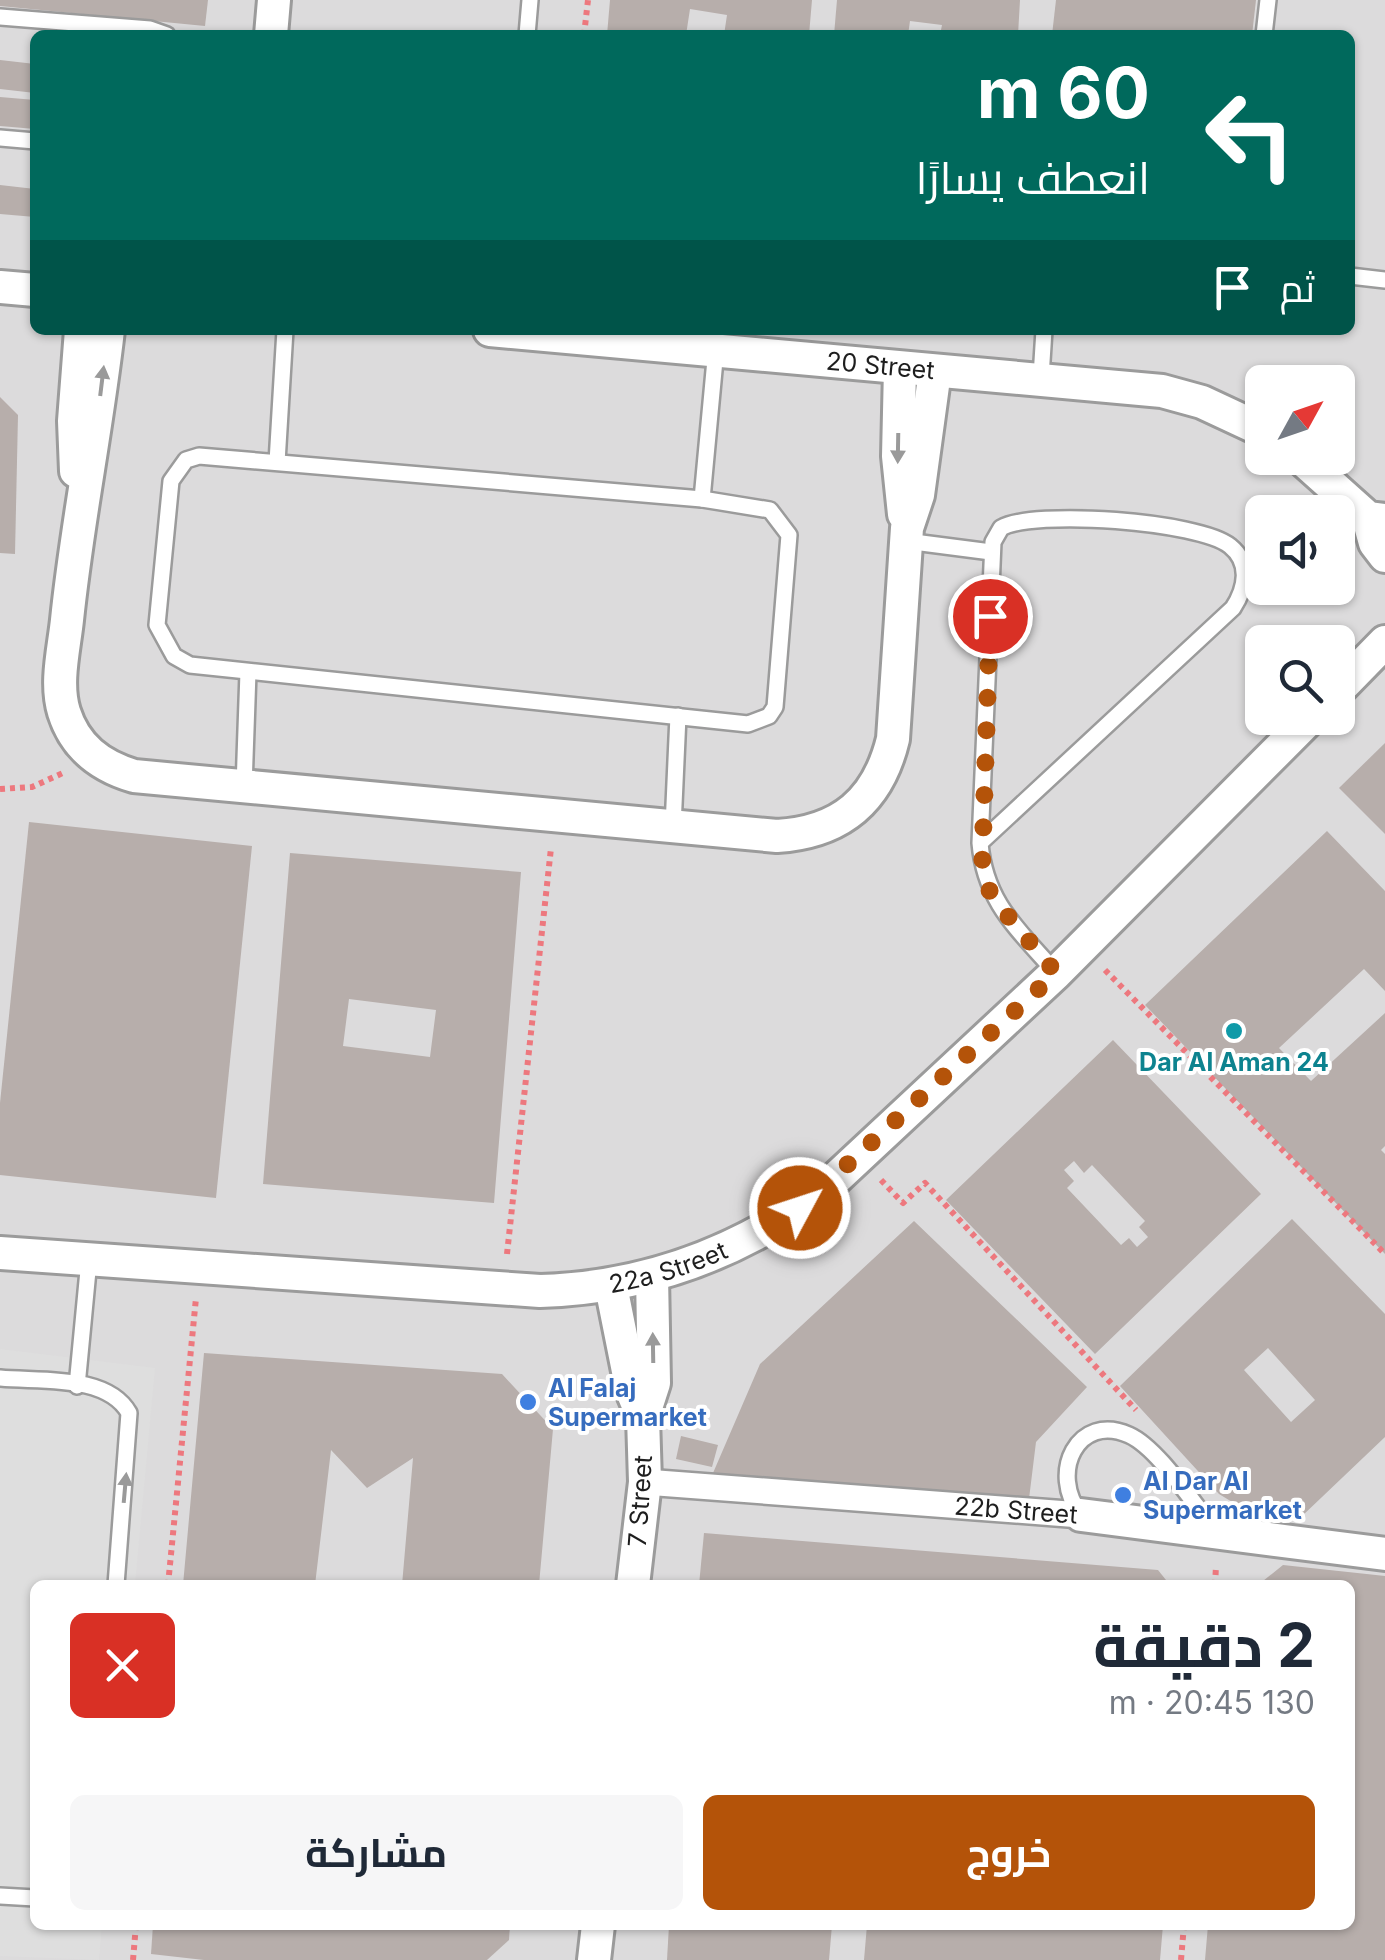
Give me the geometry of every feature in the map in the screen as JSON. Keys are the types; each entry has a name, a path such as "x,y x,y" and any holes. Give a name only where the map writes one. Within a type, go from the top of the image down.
{"street":[{"path":"271,30 274,0"},
{"path":"0,286 30,289"},
{"path":"80,335 74,420 79,500 60,687 69,726 95,758 134,776 673,829 804,834 854,812 874,791 893,739 907,535 918,495 935,371"},
{"path":"79,500 93,449 107,335"},
{"name":"20 Street","path":"553,335 1162,391 1202,402 1245,422"},
{"path":"900,368 898,474 907,535"},
{"path":"1322,475 1377,519 1375,543 1385,556"},
{"path":"1355,673 1385,642"},
{"name":"22a Street","path":"0,1253 503,1290 610,1286 694,1264 780,1222 859,1157 1056,973 1293,735"},
{"name":"7 Street","path":"642,1417 654,1382 652,1276"},
{"name":"7 Street","path":"610,1286 632,1390 642,1417 645,1482 635,1580"},
{"name":"22b Street","path":"645,1482 1081,1515 1385,1554"},
{"path":"594,1960 597,1930"}],"lane":[{"path":"527,30 530,0"},
{"path":"1265,30 1268,0"},
{"path":"0,17 153,30"},
{"path":"0,138 30,141"},
{"path":"1355,277 1385,280"},
{"path":"276,462 285,335"},
{"path":"1041,377 1044,335"},
{"path":"702,499 716,348"},
{"path":"199,456 702,499 770,510 789,535 778,696 769,716 759,722 190,665 163,642 158,625 171,481 186,460 199,456"},
{"path":"980,843 1233,608 1243,594 1246,576 1241,559 1229,545 1151,524 1013,521 1000,528 992,552 980,843 982,871 992,897 1056,973"},
{"path":"907,535 992,552"},
{"path":"244,787 248,672"},
{"path":"673,829 678,716"},
{"path":"77,1386 89,1260"},
{"path":"0,1378 112,1392 129,1413 116,1580"},
{"path":"1081,1515 1068,1498 1064,1476 1069,1456 1083,1439 1114,1432 1144,1444 1219,1534"},
{"path":"0,1896 30,1898"}],"path":[{"path":"585,30 588,0"},
{"path":"0,789 32,787 95,758"},
{"path":"503,1290 554,817"},
{"path":"1082,947 1385,1254"},
{"path":"859,1157 903,1203 925,1183 1130,1401 1139,1414 1144,1444"},
{"path":"168,1580 198,1268"},
{"path":"133,1960 136,1930"},
{"path":"1181,1960 1184,1930"}],"shaded area":[{"path":"0,0 1385,0 1385,1960 0,1960"},
{"path":"0,1349 155,1368 135,1580 30,1580 30,1930 102,1930 99,1960 0,1956"}],"building":[{"path":"0,0 208,0 205,26 0,6"},
{"path":"610,0 812,0 809,30 725,30 727,15 690,9 687,30 607,30"},
{"path":"837,0 1020,0 1018,30 941,30 942,25 910,21 909,30 834,30"},
{"path":"1056,0 1256,0 1253,30 1053,30"},
{"path":"0,60 30,63 30,92 0,89"},
{"path":"0,97 30,100 30,129 0,126"},
{"path":"0,185 30,188 30,217 0,214"},
{"path":"0,397 18,415 15,554 0,553"},
{"path":"1385,743 1385,834 1339,788"},
{"path":"29,822 252,846 216,1198 0,1175 0,1103"},
{"name":"Dar Al Aman 24","path":"1327,831 1385,891 1385,991 1364,969 1279,1048 1311,1081 1385,1013 1385,1146 1381,1150 1385,1154 1385,1254 1145,1005"},
{"path":"290,853 521,872 494,1203 263,1184","holes":["349,999 436,1010 430,1057 343,1046"]},
{"path":"1113,1040 1261,1194 1095,1354 946,1200","holes":["1074,1161 1084,1173 1092,1165 1145,1221 1139,1227 1148,1237 1137,1247 1129,1238 1121,1245 1067,1188 1074,1181 1064,1170"]},
{"path":"1292,1219 1385,1314 1385,1437 1301,1517 1242,1508 1219,1494 1120,1386","holes":["1268,1348 1315,1400 1291,1422 1244,1370"]},
{"path":"914,1221 1087,1387 1036,1442 1028,1507 710,1480 760,1364"},
{"path":"204,1353 502,1374 553,1429 539,1580 402,1580 413,1458 367,1488 331,1450 316,1580 183,1580"},
{"path":"681,1436 718,1445 712,1467 676,1459"},
{"path":"704,1533 1158,1570 1166,1580 699,1580"},
{"path":"1283,1565 1385,1576 1385,1960 1205,1960 1208,1930 1355,1930 1355,1580 1264,1580"},
{"path":"153,1930 510,1930 509,1940 487,1960 204,1960 151,1954"},
{"path":"669,1930 832,1930 829,1960 667,1960"},
{"path":"867,1930 1163,1930 1160,1960 864,1960"}],"place":[{"name":"Dar Al Aman 24","path":"1234,1031"},
{"name":"Al Falaj Supermarket","path":"528,1402"},
{"name":"Al Dar Al Supermarket","path":"1123,1495"}],"route":[{"path":"800,1208 1056,973 992,897 982,871 990,616"}]}
